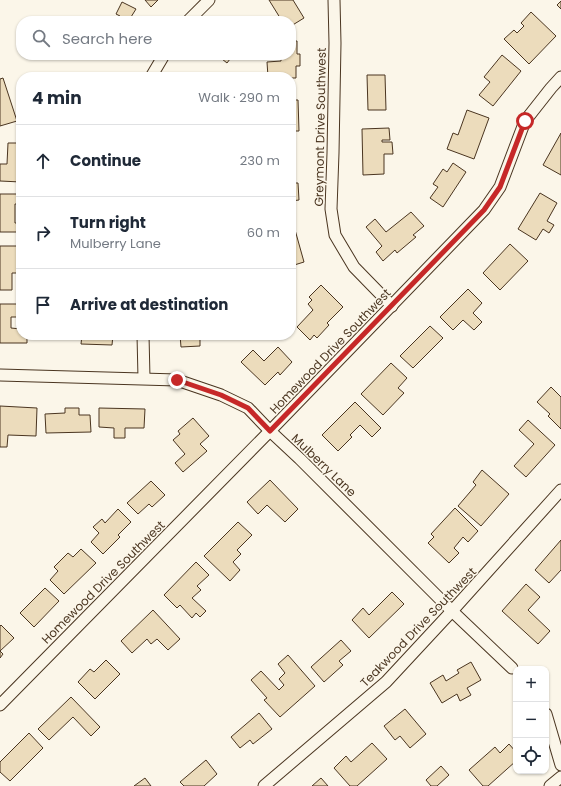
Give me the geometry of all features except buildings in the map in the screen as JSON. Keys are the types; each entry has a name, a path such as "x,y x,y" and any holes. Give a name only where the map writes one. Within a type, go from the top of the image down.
{"street":[{"path":"193,16 209,0"},
{"name":"Greymont Drive Southwest","path":"334,0 335,43 331,209 335,235 354,267 392,306"},
{"path":"154,72 161,60"},
{"name":"Homewood Drive Southwest","path":"0,705 270,431 484,210 500,187 525,121 561,77"},
{"path":"143,340 144,378"},
{"name":"Mulberry Lane","path":"0,375 177,380 221,395 248,408 270,431 300,458 452,611 512,668"},
{"name":"Teakwood Drive Southwest","path":"264,786 386,682 561,490"},
{"path":"549,724 561,765"},
{"path":"550,786 561,777"}],"route":[{"path":"177,380 221,395 248,408 270,431 484,210 500,187 525,121"}]}
